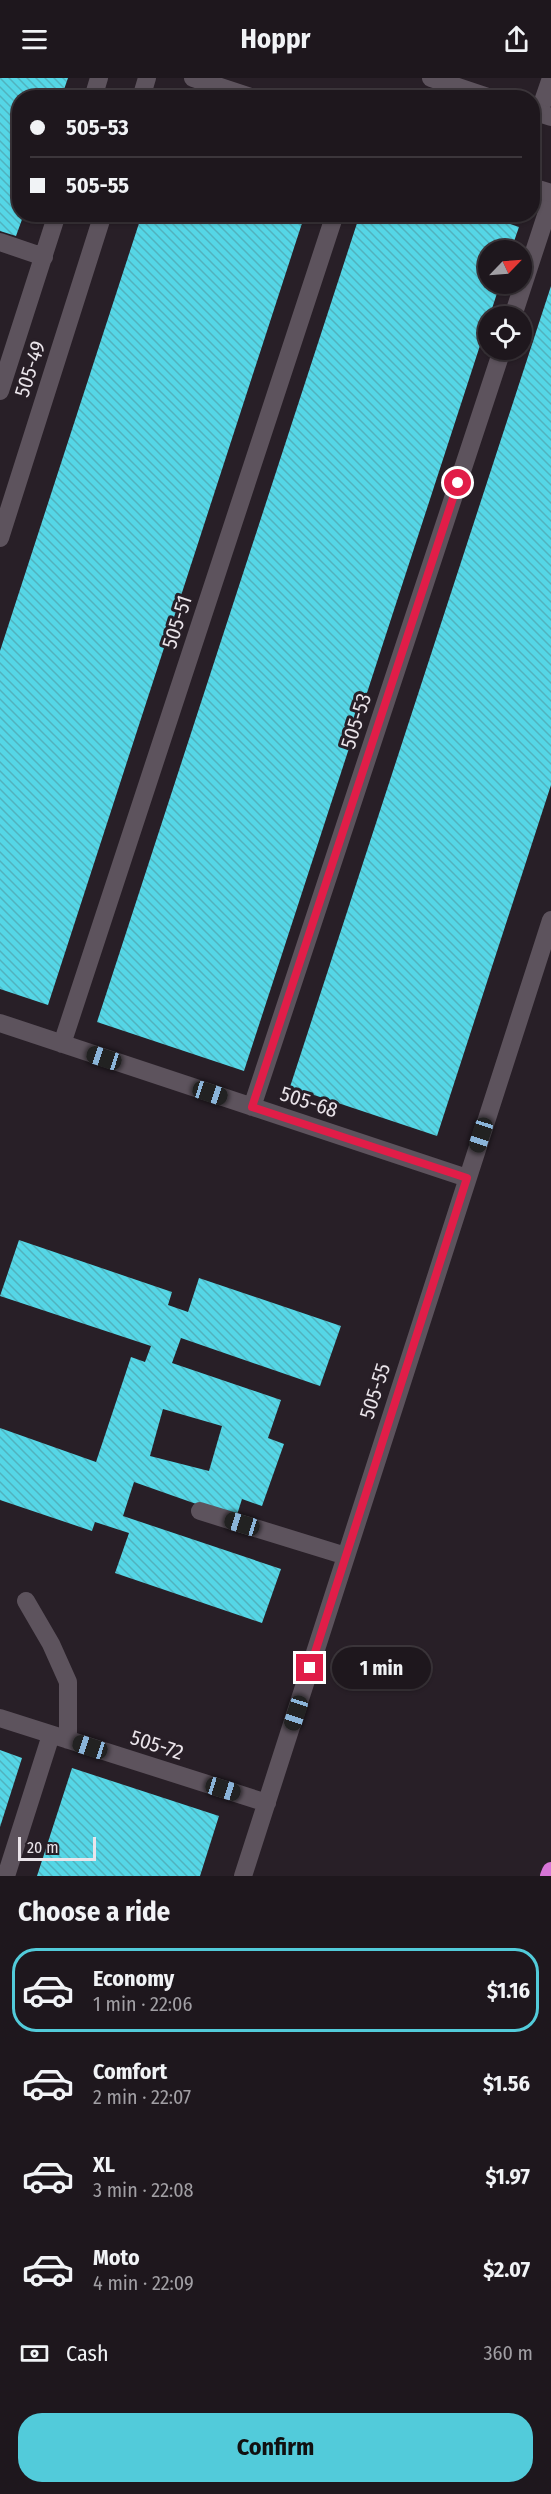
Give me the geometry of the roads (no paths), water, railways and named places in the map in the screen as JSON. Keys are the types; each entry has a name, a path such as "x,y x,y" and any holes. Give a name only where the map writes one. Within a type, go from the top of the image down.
{"highway":[{"path":"549,1876 551,1871"}],"street":[{"path":"193,78 230,90"},
{"path":"431,78 467,90"},
{"path":"541,114 551,78"},
{"path":"516,306 551,200"},
{"name":"505-49","path":"0,392 55,222"},
{"name":"505-49","path":"0,538 100,222"},
{"name":"505-51","path":"62,1044 332,222"},
{"path":"0,242 44,257"},
{"name":"505-53","path":"252,1107 499,360"},
{"name":"505-55","path":"243,1876 551,920"},
{"name":"505-68","path":"0,1023 467,1178"},
{"path":"200,1511 346,1556"},
{"path":"6,1876 60,1737 68,1682 51,1644 26,1601"},
{"name":"505-72","path":"0,1718 267,1803"}]}
